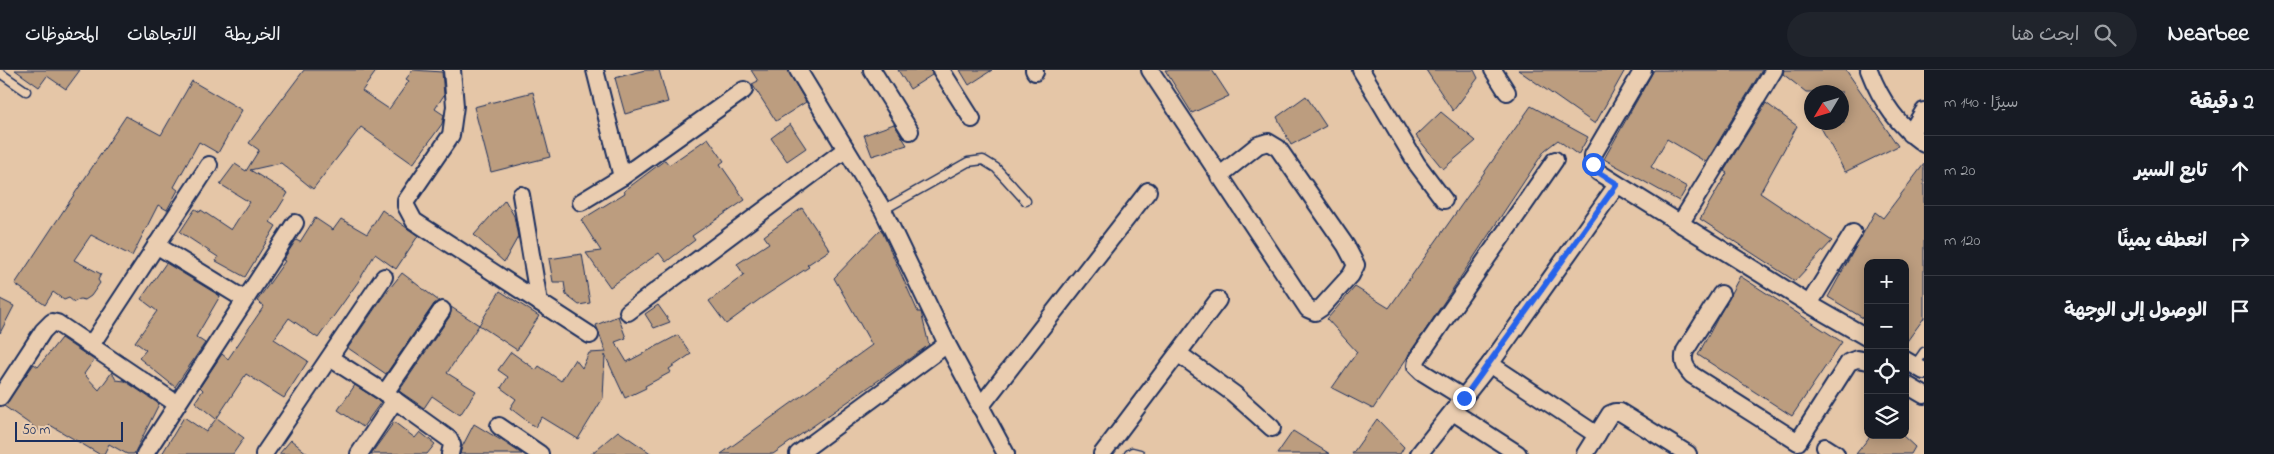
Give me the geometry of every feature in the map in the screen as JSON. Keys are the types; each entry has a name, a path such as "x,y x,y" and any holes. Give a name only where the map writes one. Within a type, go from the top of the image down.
{"street":[{"path":"452,70 455,106 451,135 406,201 406,206 415,223 590,335"},
{"path":"595,70 622,177"},
{"path":"798,70 883,210 980,407 999,451"},
{"path":"872,70 910,131"},
{"path":"941,70 972,119"},
{"path":"1150,70 1219,176 1308,309 1315,312 1351,275 1356,265 1346,246 1278,148 1268,142 1258,145 1219,176"},
{"path":"1361,70 1417,164 1444,200"},
{"path":"1493,70 1507,92"},
{"path":"1643,70 1593,155 1593,164 1598,172 1809,304 1864,336"},
{"path":"1680,224 1774,70"},
{"path":"1869,70 1880,98 1910,134 1924,144"},
{"path":"581,202 622,177 744,90"},
{"path":"1910,134 1924,110"},
{"path":"628,312 846,149"},
{"path":"1464,398 1422,372 1416,366 1417,360 1555,160"},
{"path":"91,346 209,165"},
{"path":"1419,454 1490,364 1617,184"},
{"path":"980,407 1148,191"},
{"path":"521,195 539,302"},
{"path":"145,454 295,222"},
{"path":"1809,304 1852,233"},
{"path":"156,245 244,299"},
{"path":"264,454 384,277"},
{"path":"1721,294 1685,351 1683,360 1686,368 1692,375 1798,442 1849,362 1857,359 1864,360"},
{"path":"1102,454 1218,300"},
{"path":"359,454 390,397 442,310"},
{"path":"0,397 43,331 52,322 58,322 177,404"},
{"path":"798,454 948,344"},
{"path":"1178,354 1234,394 1272,428"},
{"path":"330,358 390,397 449,440 452,445 450,454"},
{"path":"1490,364 1597,436"},
{"path":"1909,386 1924,395"},
{"path":"1453,412 1518,454"},
{"path":"1585,454 1610,414 1615,412 1620,412 1688,454"},
{"path":"499,426 540,454"}],"lane":[{"path":"0,73 26,91"},
{"path":"883,210 968,162 982,160 996,168 1026,201"},
{"path":"1129,454 1132,452 1140,454"}],"building":[{"path":"15,70 80,70 66,89 47,76 39,87"},
{"path":"304,70 377,70 362,91 389,109 409,81 406,79 413,70 442,72 444,95 435,109 444,115 442,124 413,164 361,127 313,189 281,163 250,170 288,193 270,222 276,226 245,277 216,261 218,257 180,232 195,209 200,212 201,210 231,230 249,202 220,184 235,164 246,171 259,150 249,143"},
{"path":"645,70 659,70 668,102 625,114 615,78"},
{"path":"751,70 788,70 806,102 776,121 752,84 758,81"},
{"path":"898,70 931,70 932,75 910,89"},
{"path":"960,70 992,70 969,85"},
{"path":"1165,70 1212,70 1229,96 1192,113"},
{"path":"1426,70 1474,70 1478,78 1453,111"},
{"path":"1518,70 1625,70 1595,124"},
{"path":"1654,70 1762,70 1706,162 1667,139 1651,167 1687,187 1679,201 1604,159"},
{"path":"1784,70 1846,70 1898,146 1845,172 1822,130 1849,130 1849,85 1804,85 1804,90 1783,74"},
{"path":"192,81 242,110 218,153 199,142 174,187 178,190 167,210 158,205 132,256 91,235 74,260 101,274 98,280 100,283 91,296 85,300 80,299 74,302 69,298 64,300 53,292 45,305 15,284 126,116 161,135"},
{"path":"533,92 550,157 491,172 474,107"},
{"path":"1306,96 1326,126 1291,145 1277,117"},
{"path":"1766,103 1797,126 1760,193 1832,241 1795,281 1700,219 1727,173 1724,171"},
{"path":"1531,106 1588,137 1578,155 1558,140 1545,150 1373,409 1332,388 1357,352 1327,319 1355,287 1389,308"},
{"path":"1441,112 1476,141 1443,169 1416,136"},
{"path":"790,124 806,148 787,161 771,138"},
{"path":"894,124 907,145 872,156 864,135"},
{"path":"708,138 724,161 720,164 745,200 692,236 695,240 666,262 659,253 610,287 586,253 601,251 581,220 625,193 624,191 665,160 669,165"},
{"path":"1924,164 1924,318 1909,339 1909,259 1864,259 1864,319 1828,297 1875,212 1883,218"},
{"path":"505,200 514,216 518,237 504,262 474,235"},
{"path":"802,208 830,250 807,265 809,267 726,324 709,301 744,275 737,264 769,243 764,236"},
{"path":"382,210 418,236 396,269 375,254 358,282 318,338 289,318 274,339 308,361 284,398 246,374 217,418 244,438 233,454 162,454 184,417 206,432 216,419 195,402 203,390 200,387 222,354 228,359 264,306 257,301 285,261 283,260 296,240 300,242 315,218 333,230 341,219 367,234"},
{"path":"881,229 918,312 921,312 929,345 773,454 721,454 872,345 834,278"},
{"path":"582,254 590,303 579,305 566,295 564,282 553,282 549,259"},
{"path":"166,263 220,296 196,337 205,343 175,387 139,358 146,350 135,342 157,311 141,299"},
{"path":"402,273 439,301 434,304 386,374 348,348 382,298"},
{"path":"1740,276 1842,342 1792,416 1698,355"},
{"path":"500,291 539,316 517,350 479,325"},
{"path":"0,299 14,306 0,333"},
{"path":"658,305 670,322 654,328 645,314"},
{"path":"451,307 479,325 447,373 476,391 460,415 432,396 424,408 399,391 450,316"},
{"path":"618,316 626,338 615,342 627,362 678,335 691,354 669,369 671,372 645,386 646,388 625,398 605,355 603,398 578,439 542,417 535,427 510,408 516,399 501,388 508,377 498,370 511,352 536,370 539,366 561,381 575,359 582,368 589,353 606,352 596,325"},
{"path":"61,338 94,360 84,374 99,390 112,372 116,380 125,381 159,404 134,454 127,454 109,444 104,454 99,454 50,425 44,434 4,406 34,364 38,367"},
{"path":"355,385 381,402 363,427 338,410"},
{"path":"1377,419 1404,447 1400,454 1352,454"},
{"path":"394,422 415,438 420,432 435,444 427,454 371,454"},
{"path":"474,424 504,442 522,454 460,454"},
{"path":"618,431 652,454 591,454"},
{"path":"1293,431 1330,454 1277,454"},
{"path":"1868,439 1906,439 1915,447 1911,454 1856,454"},
{"path":"291,440 308,454 279,454"}],"route":[{"path":"1464,398 1617,184 1598,172 1593,164"}]}
